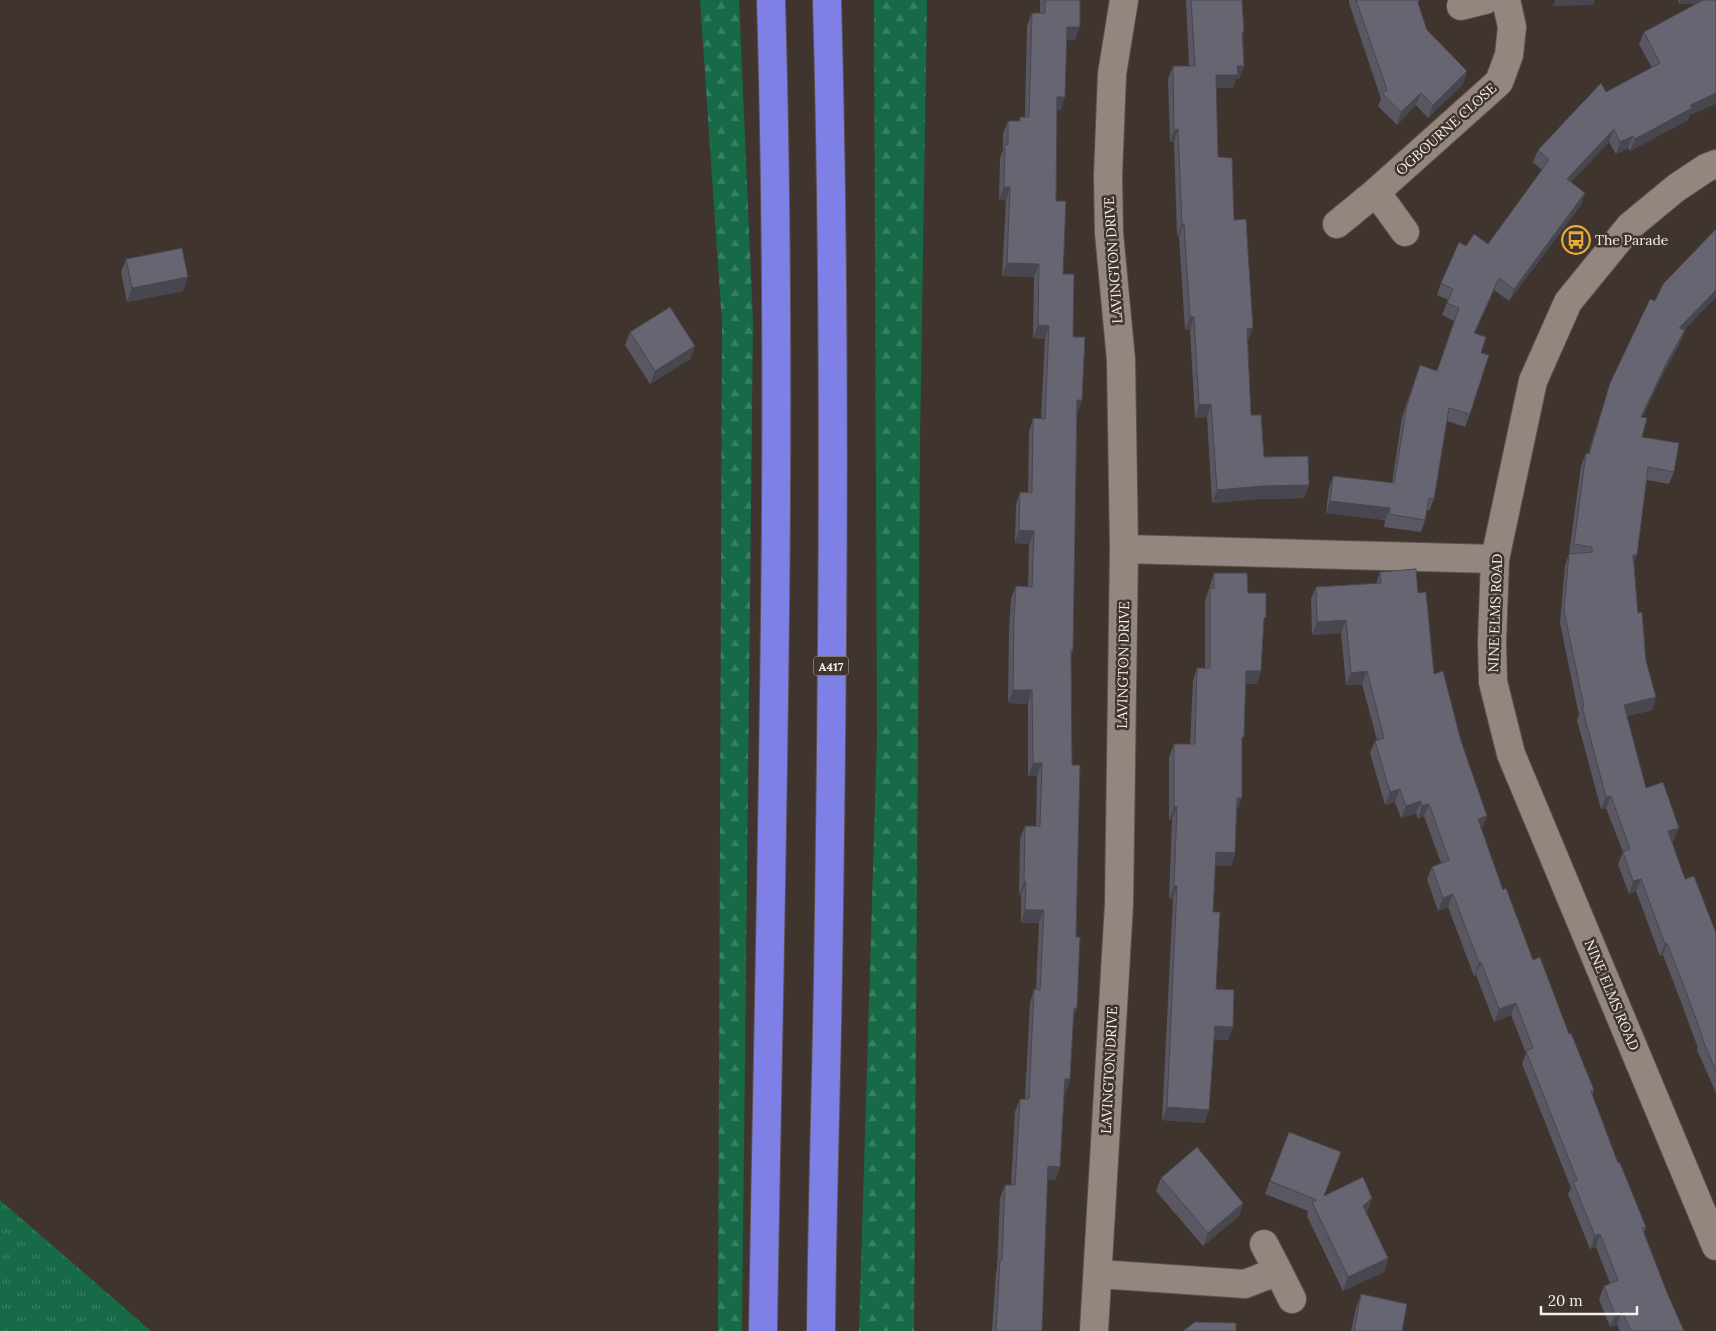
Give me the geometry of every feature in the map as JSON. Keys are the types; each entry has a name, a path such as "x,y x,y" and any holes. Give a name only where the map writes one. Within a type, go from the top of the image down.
{"highway":[{"path":"763,1331 775,502 776,254 771,0"},
{"name":"A417","path":"821,1331 828,979 832,518 832,283 827,0"}],"street":[{"name":"LAVINGTON DRIVE","path":"1094,1331 1119,904 1124,549 1121,360 1110,233 1108,176 1112,74 1124,0"},
{"name":"OGBOURNE CLOSE","path":"1337,224 1376,192 1499,82 1509,55 1512,27 1506,0"},
{"name":"NINE ELMS ROAD","path":"1716,164 1706,168 1676,188 1630,226 1568,302 1534,381 1495,559 1492,642 1493,682 1511,754 1716,1246"},
{"path":"1376,192 1405,232"},
{"path":"1124,549 1495,559"},
{"path":"1264,1244 1292,1299"},
{"path":"1098,1274 1245,1284 1278,1271"}],"green space":[{"path":"700,0 739,0 753,322 742,1331 718,1331 722,324"},
{"path":"874,0 927,0 920,441 914,1331 859,1331 877,737"},
{"path":"0,1200 151,1331 0,1331"}],"building":[{"path":"1045,0 1080,0 1080,27 1067,27 1065,97 1057,97 1056,201 1066,201 1063,274 1074,274 1073,337 1085,337 1082,400 1077,400 1073,650 1071,650 1072,765 1080,765 1076,937 1080,937 1077,1008 1074,1008 1070,1079 1065,1079 1060,1167 1048,1166 1042,1331 996,1331 1000,1260 1002,1260 1005,1185 1015,1185 1020,1099 1029,1099 1034,989 1040,990 1044,910 1025,910 1026,882 1024,882 1025,826 1040,826 1042,763 1033,763 1032,690 1013,690 1016,586 1032,587 1034,531 1019,530 1020,492 1032,493 1033,418 1045,419 1049,326 1038,325 1039,264 1007,263 1010,187 1004,187 1005,144 1008,145 1008,121 1020,121 1020,117 1029,117 1032,13 1045,13"},
{"path":"1191,0 1242,0 1244,66 1237,66 1238,75 1216,75 1218,157 1232,158 1234,220 1246,219 1253,328 1247,329 1251,415 1261,415 1264,457 1308,456 1309,485 1262,486 1217,490 1211,404 1199,405 1194,317 1190,317 1184,224 1182,224 1178,129 1174,130 1173,66 1195,66"},
{"path":"1356,0 1419,0 1418,3 1427,30 1467,71 1433,105 1421,93 1401,112 1383,94 1387,90"},
{"path":"1703,0 1716,0 1716,93 1690,105 1692,108 1635,139 1633,136 1620,142 1614,129 1567,179 1585,193 1514,289 1499,278 1474,333 1486,337 1481,353 1489,355 1470,414 1449,408 1434,499 1429,498 1425,520 1389,514 1390,508 1330,501 1333,476 1394,483 1407,405 1420,365 1437,371 1459,308 1447,303 1453,289 1441,283 1459,242 1466,246 1474,234 1488,244 1549,160 1538,150 1601,83 1606,92 1660,63 1644,32"},
{"path":"1716,229 1716,290 1679,328 1685,330 1665,366 1641,417 1647,418 1642,437 1679,443 1674,472 1648,467 1637,555 1633,555 1638,613 1642,612 1646,661 1656,697 1624,705 1646,788 1663,782 1679,828 1668,831 1685,879 1694,876 1716,933 1716,1071 1641,879 1633,881 1623,852 1630,849 1611,796 1606,797 1582,707 1584,707 1564,611 1569,554 1592,552 1592,547 1574,544 1586,453 1589,454 1610,383 1650,299 1655,301 1663,284"},
{"path":"182,248 188,277 132,288 126,259"},
{"path":"670,307 695,346 655,371 630,332"},
{"path":"1416,569 1418,593 1426,592 1434,674 1443,671 1461,741 1487,816 1478,819 1503,890 1506,888 1533,960 1540,957 1569,1034 1571,1033 1594,1090 1591,1091 1618,1163 1620,1163 1646,1227 1642,1228 1684,1331 1631,1331 1622,1312 1615,1315 1604,1286 1618,1280 1600,1234 1595,1236 1573,1182 1577,1180 1526,1051 1533,1048 1516,1003 1499,1009 1453,894 1443,898 1432,867 1449,860 1429,804 1422,806 1421,801 1406,806 1400,789 1390,792 1375,741 1384,738 1367,671 1351,673 1346,620 1317,622 1316,587 1381,583 1380,572"},
{"path":"1214,573 1247,573 1248,593 1266,593 1266,617 1264,618 1261,671 1246,671 1244,737 1242,737 1242,798 1237,798 1235,853 1216,852 1213,912 1220,912 1216,989 1234,990 1233,1027 1215,1026 1209,1110 1167,1107 1177,886 1174,886 1177,807 1174,807 1174,744 1195,744 1197,668 1210,668 1210,588 1214,588"},
{"path":"1289,1132 1341,1152 1324,1196 1363,1177 1372,1198 1363,1206 1388,1258 1348,1277 1312,1202 1317,1200 1270,1181"},
{"path":"1197,1147 1243,1203 1208,1233 1161,1178"},
{"path":"1361,1294 1407,1304 1402,1331 1354,1331"},
{"path":"1195,1322 1236,1323 1236,1331 1183,1331"}],"place":[{"name":"The Parade","path":"1576,240"}]}
